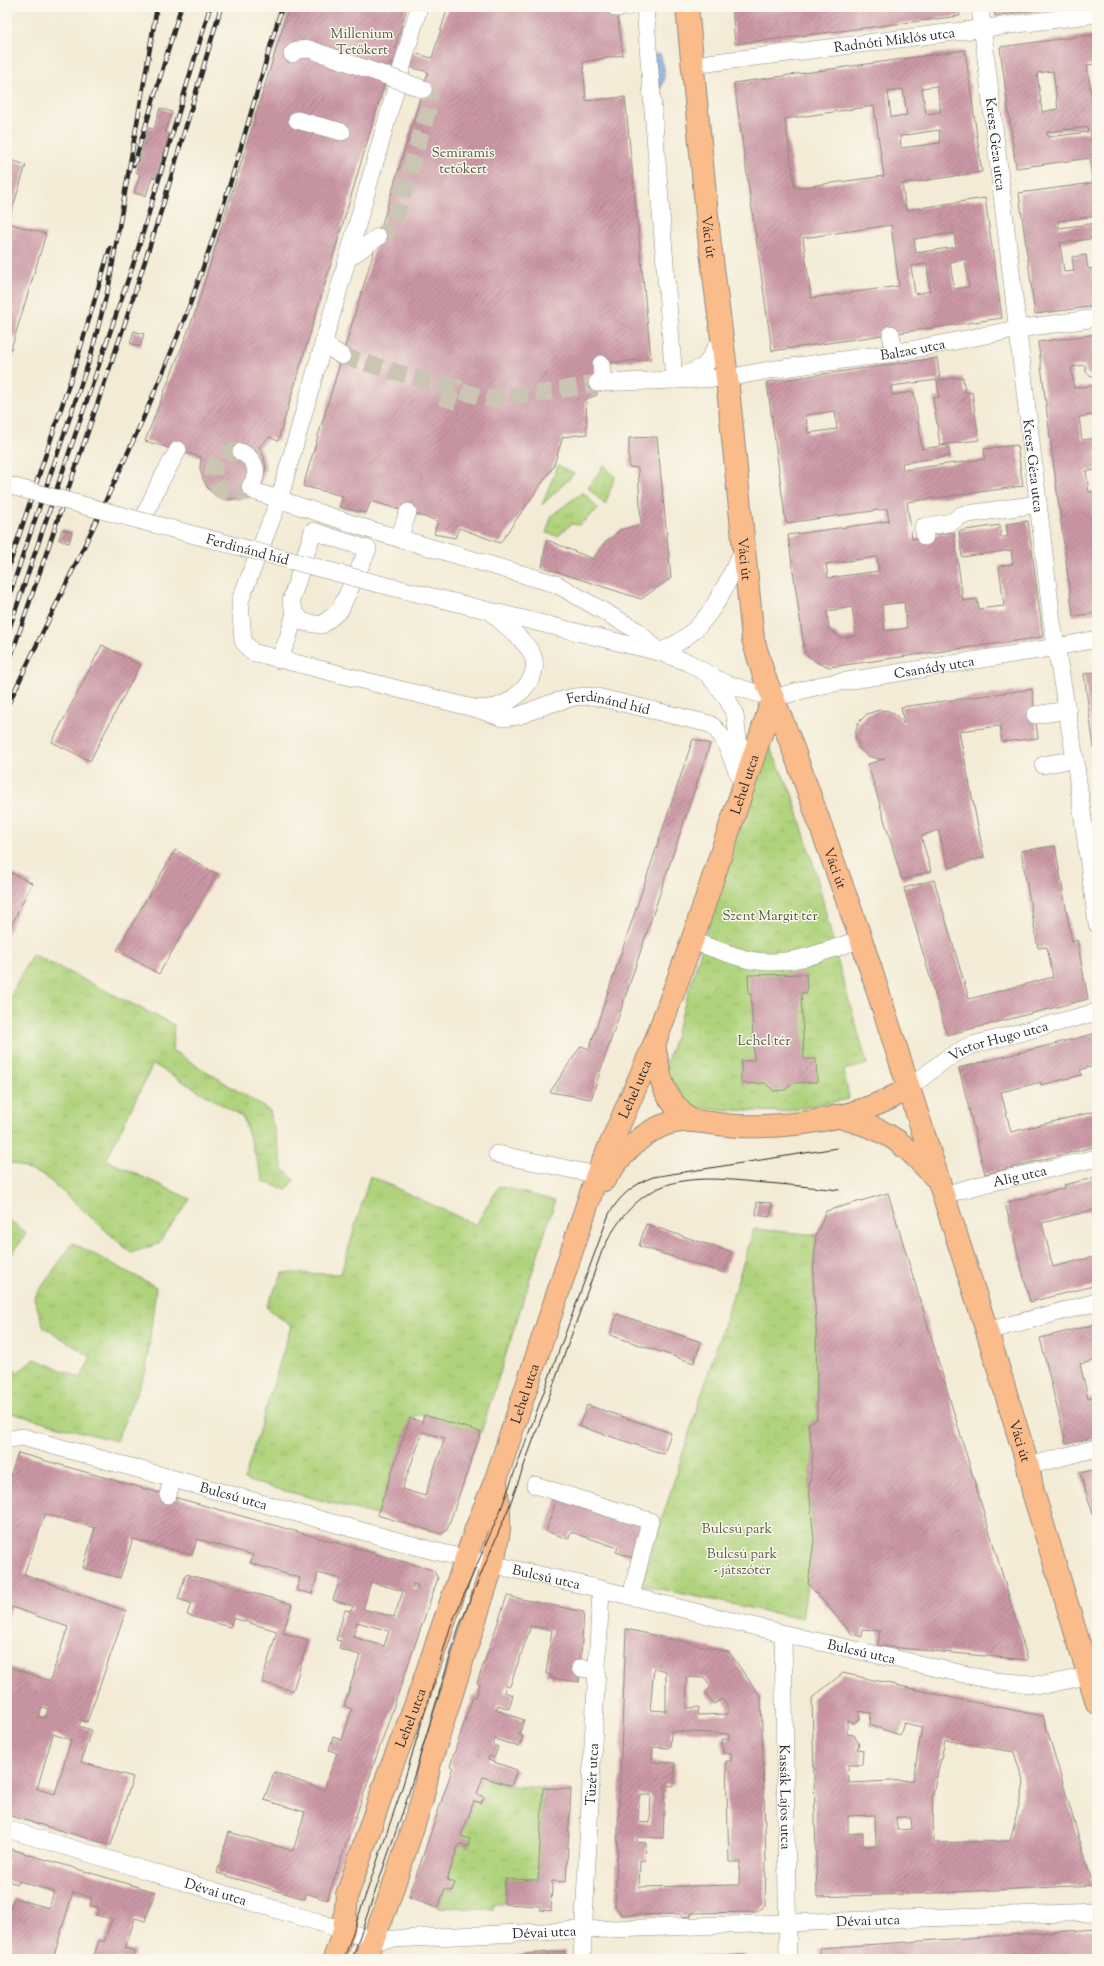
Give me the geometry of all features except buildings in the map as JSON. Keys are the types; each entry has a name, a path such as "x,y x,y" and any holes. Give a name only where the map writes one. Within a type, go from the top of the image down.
{"main road":[{"name":"Váci út","path":"686,7 709,236 727,378 753,638 773,698 790,740 861,939 987,1331 1028,1466 1033,1492 1094,1675 1097,1703"},
{"name":"Lehel utca","path":"334,1959 344,1930 347,1895 387,1778 417,1701 466,1557 496,1479 586,1206 597,1175 654,1045 692,941 743,782 773,698"},
{"path":"654,1045 662,1085 667,1097 677,1109 690,1120"},
{"path":"586,1206 612,1168 628,1150 655,1130 669,1123 690,1120 735,1126 791,1124 837,1116 879,1104 909,1088"},
{"name":"Váci út","path":"837,1116 892,1137 911,1151 941,1188"},
{"name":"Lehel utca","path":"369,1950 386,1908 422,1800 430,1763 493,1564 499,1530 496,1479"}],"street":[{"path":"419,7 277,505 275,539 243,625 243,641 252,652 279,660 477,709"},
{"path":"645,7 674,380 705,366 722,338"},
{"name":"Kresz Géza utca","path":"980,7 1038,504 1057,647 1076,759 1097,924"},
{"name":"Radnóti Miklós utca","path":"692,65 1097,14"},
{"path":"292,54 297,50 309,49 423,89"},
{"path":"297,120 342,132"},
{"path":"347,259 378,237"},
{"name":"Balzac utca","path":"601,364 600,383 727,378 769,370 862,363 894,353 1017,329 1097,318"},
{"path":"891,334 894,353"},
{"path":"323,343 344,351"},
{"path":"142,521 159,484 178,450"},
{"name":"Ferdinánd híd","path":"241,452 247,455 255,467 252,489 277,505 399,538 556,584 636,630 660,652"},
{"name":"Ferdinánd híd","path":"7,485 375,583 660,652 687,662 708,674 739,688 773,698"},
{"path":"925,537 923,527 948,528 961,514 1038,504"},
{"path":"399,538 408,512"},
{"path":"313,531 368,549 340,610 322,625 299,618 291,601 292,594 313,531"},
{"path":"660,652 681,642 702,624 727,582 744,548"},
{"name":"Ferdinánd híd","path":"477,709 498,706 513,699 525,689 534,674 534,659 529,649 489,611"},
{"path":"279,660 288,638 299,618"},
{"name":"Csanády utca","path":"773,698 822,685 1057,647 1097,639"},
{"name":"Ferdinánd híd","path":"708,674 728,700 735,715 738,730 743,782"},
{"name":"Ferdinánd híd","path":"477,709 503,718 518,716 549,704 574,697 593,696 710,724 719,733 735,770 743,782"},
{"path":"1035,715 1068,710"},
{"path":"1043,765 1076,759"},
{"path":"692,941 751,960 769,962 800,959 861,939"},
{"name":"Victor Hugo utca","path":"909,1088 951,1055 969,1046 1097,1012"},
{"path":"497,1154 597,1175"},
{"name":"Alig utca","path":"941,1188 988,1183 1097,1158"},
{"path":"987,1331 1097,1302"},
{"name":"Bulcsú utca","path":"8,1439 22,1436 434,1551 466,1557 631,1596 783,1634 995,1681 1044,1684 1094,1675"},
{"path":"1028,1466 1097,1448"},
{"path":"168,1496 172,1478"},
{"path":"535,1485 650,1521 631,1596"},
{"name":"Tüzér utca","path":"582,1959 601,1589"},
{"name":"Kassák Lajos utca","path":"783,1634 788,1959"},
{"path":"580,1668 597,1670"},
{"name":"Dévai utca","path":"7,1829 344,1930 369,1950 584,1930 1097,1912"}],"green space":[{"path":"558,465 574,474 542,505"},
{"path":"604,465 615,476 605,505 588,488"},
{"path":"583,492 598,509 579,525 571,524 558,536 546,533 552,515"},
{"path":"768,744 792,794 817,877 837,959 867,1064 844,1070 849,1099 782,1112 690,1108 670,1095 665,1069 763,746"},
{"path":"32,954 174,1025 172,1050 270,1111 283,1169 294,1180 287,1190 264,1182 243,1117 153,1064 106,1160 190,1199 158,1244 131,1253 45,1176 7,1161 7,1004"},
{"path":"370,1176 476,1225 499,1186 555,1201 481,1432 420,1414 411,1418 377,1515 244,1480 291,1326 266,1307 283,1273 341,1274"},
{"path":"7,1218 26,1233 12,1254 7,1253"},
{"name":"Bulcsú park","path":"754,1229 816,1235 813,1279 816,1320 817,1419 808,1424 813,1455 809,1488 814,1540 802,1619 641,1585"},
{"path":"73,1243 156,1287 146,1370 116,1441 7,1412 7,1364 18,1372 35,1359 81,1378 91,1357 44,1327 34,1298"},
{"path":"483,1777 511,1786 543,1788 538,1880 505,1879 504,1904 493,1904 493,1909 438,1907 445,1889 452,1891 455,1884 447,1880 459,1844 468,1847 470,1840 461,1836 474,1801 481,1803 484,1797 477,1794"}],"water":[{"path":"660,54 663,64 664,78 659,92 654,55"}],"tunnel":[{"path":"378,237 393,227 430,104 429,95 423,89"},
{"path":"342,356 489,399 551,392 597,383"},
{"path":"446,407 455,378"},
{"path":"241,452 230,452 222,456 216,462 214,477 217,485 223,490 232,493 254,491"}],"tram line":[{"path":"344,1959 402,1788 451,1625 501,1509 609,1214 622,1196 633,1187 653,1177 837,1148"},
{"path":"352,1959 406,1802 459,1627 509,1507 602,1251 616,1227 630,1208 646,1195 663,1186 682,1181 704,1179 727,1180 839,1190"}],"railway":[{"path":"7,602 91,355 109,285 157,7"},
{"path":"134,165 181,7"},
{"path":"7,635 136,256 210,7"},
{"path":"7,668 125,323 162,208 221,7"},
{"path":"7,707 103,507 170,355 190,304 215,231 282,7"},
{"path":"7,572 76,363 110,248"}],"park label":[{"name":"Millenium Tetőkert","path":"362,42"},
{"name":"Semiramis tetőkert","path":"463,160"},
{"name":"Szent Margit tér","path":"770,915"},
{"name":"Lehel tér","path":"764,1040"},
{"name":"Bulcsú park - játszótér","path":"742,1562"}]}
